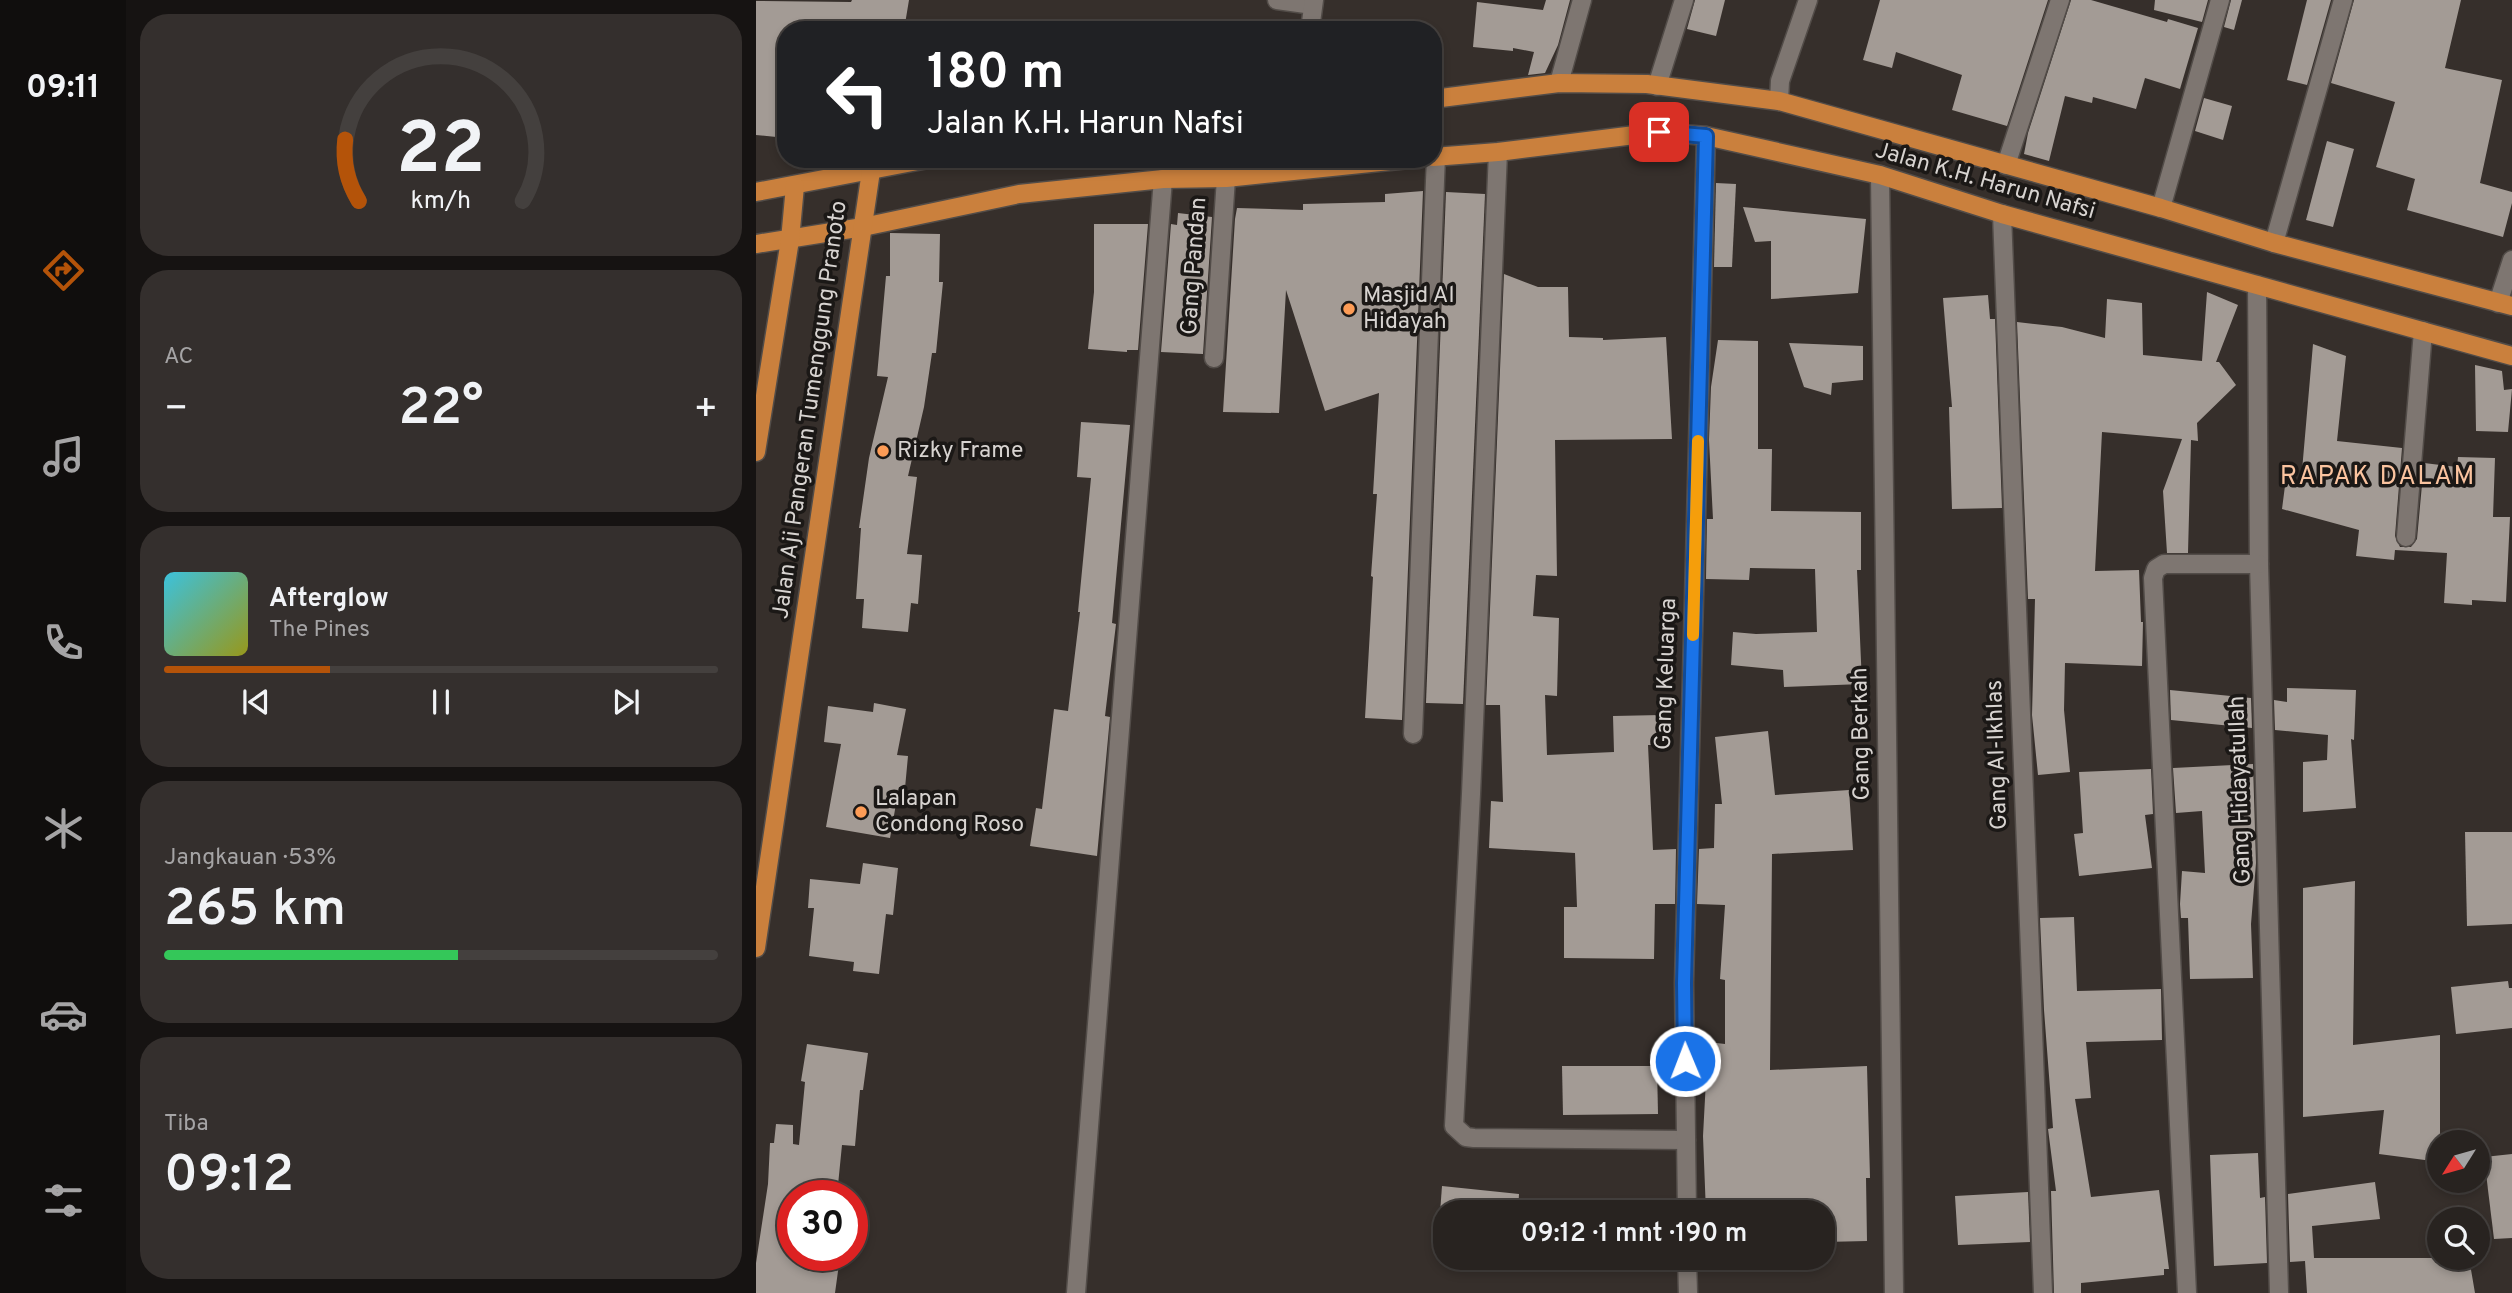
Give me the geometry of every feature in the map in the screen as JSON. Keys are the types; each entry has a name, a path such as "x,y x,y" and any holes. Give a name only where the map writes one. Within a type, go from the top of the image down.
{"main road":[{"name":"Jalan K.H. Harun Nafsi","path":"1442,98 1559,83 1657,86 1779,101 2161,208 2274,243 2505,305"},
{"name":"Jalan K.H. Harun Nafsi","path":"1442,156 1659,132 1706,136 1880,175 2002,214 2512,356"},
{"path":"756,192 885,168"},
{"path":"756,244 863,227 1019,194 1163,179 1226,178 1322,168"},
{"name":"Jalan Aji Pangeran Tumenggung Pranoto","path":"756,948 871,171"},
{"name":"Jalan Aji Pangeran Tumenggung Pranoto","path":"756,452 790,240 795,186"}],"street":[{"path":"1277,0 1312,12"},
{"path":"1559,83 1582,0"},
{"path":"1657,86 1684,0"},
{"path":"1779,101 1780,81 1808,0"},
{"path":"2007,164 2060,0"},
{"path":"2161,208 2220,0"},
{"path":"2274,243 2343,0"},
{"name":"Gang Keluarga","path":"1687,1200 1684,983 1706,136"},
{"path":"1499,152 1454,1126 1460,1133 1474,1138 1686,1140"},
{"path":"1413,734 1435,168"},
{"name":"Gang Berkah","path":"1880,175 1894,1293"},
{"name":"Gang Pandan","path":"1214,358 1226,178"},
{"path":"1076,1293 1163,179"},
{"name":"Gang Al-Ikhlas","path":"2002,214 2043,1293"},
{"path":"2505,305 2512,260"},
{"name":"Gang Hidayatullah","path":"2257,285 2259,564 2279,1293"},
{"path":"2406,537 2423,331"},
{"path":"2187,1293 2153,578 2156,569 2164,564 2259,564"},
{"path":"1687,1270 1688,1293"}],"building":[{"path":"909,0 906,21 777,21 777,137 756,135 756,1"},
{"path":"1546,0 1570,0 1558,45 1545,73 1528,75 1534,52 1513,48 1513,51 1473,47 1477,2 1543,10"},
{"path":"1695,0 1725,0 1716,36 1687,29"},
{"path":"1880,0 2048,0 2007,126 1952,110 1962,75 1896,52 1892,68 1863,60"},
{"path":"2071,0 2091,0 2198,28 2180,89 2145,78 2136,109 2093,97 2092,103 2065,96 2049,161 2024,154 2028,133"},
{"path":"2155,0 2208,0 2202,22 2154,10"},
{"path":"2231,0 2242,0 2234,30 2224,27"},
{"path":"2307,0 2331,0 2307,85 2287,80"},
{"path":"2354,0 2461,0 2445,68 2502,80 2480,183 2512,192 2512,203 2503,237 2407,210 2415,179 2376,167 2395,102 2331,83"},
{"path":"2204,98 2232,106 2223,140 2195,131"},
{"path":"2327,141 2354,149 2333,227 2306,220"},
{"path":"1716,183 1736,184 1732,267 1714,267"},
{"path":"1423,191 1402,720 1365,718 1377,494 1373,494 1379,393 1325,411 1286,290 1279,413 1223,412 1235,219 1237,208 1303,210 1303,204 1385,202 1385,194"},
{"path":"1446,192 1485,194 1463,704 1426,703"},
{"path":"1743,207 1866,219 1858,293 1771,299 1771,241 1755,242"},
{"path":"1178,213 1212,217 1203,354 1161,352 1171,224 1177,225"},
{"path":"1094,224 1148,224 1138,350 1127,352 1088,349 1094,292"},
{"path":"890,233 940,234 939,282 943,282 936,353 932,353 924,407 908,476 917,477 907,554 922,555 918,604 911,603 908,632 862,628 864,599 856,599 859,528 869,458 888,377 877,376 886,276 890,276"},
{"path":"1504,274 1538,287 1568,287 1569,337 1603,340 1666,337 1672,439 1555,440 1557,576 1536,575 1533,616 1559,618 1557,696 1545,695 1547,755 1614,752 1613,716 1661,715 1662,745 1648,745 1653,850 1676,849 1675,904 1655,904 1654,959 1564,958 1564,907 1577,907 1575,853 1489,848 1491,801 1503,802 1500,705 1486,705"},
{"path":"2207,292 2238,305 2216,362 2219,362 2236,385 2197,423 2198,441 2191,440 2188,553 2167,553 2163,491 2182,439 2102,432 2095,571 2139,570 2143,622 2142,666 2065,663 2064,710 2070,772 2038,775 2032,715 2035,599 2028,599 2017,322 2062,327 2105,338 2107,299 2142,303 2143,355 2202,361"},
{"path":"1988,295 1990,319 1995,319 2002,508 1952,509 1949,407 1952,407 1943,298"},
{"path":"1718,340 1758,341 1758,449 1772,449 1771,511 1861,512 1861,570 1857,570 1862,684 1784,687 1783,670 1731,665 1733,632 1817,632 1815,569 1750,568 1749,580 1706,579 1707,519 1713,519 1709,440 1711,387"},
{"path":"1789,343 1863,346 1863,380 1832,383 1831,395 1804,387"},
{"path":"2313,344 2346,356 2337,441 2402,448 2395,536 2400,547 2411,547 2417,539 2424,463 2457,467 2458,457 2495,458 2493,517 2510,517 2506,602 2472,600 2472,605 2444,603 2447,553 2395,550 2394,560 2356,556 2359,530 2282,509 2286,478 2301,482"},
{"path":"2475,365 2502,371 2504,390 2512,389 2508,432 2476,431"},
{"path":"1081,422 1130,425 1112,623 1116,624 1105,716 1110,717 1097,856 1030,846 1036,808 1042,809 1054,709 1068,711 1080,612 1091,478 1077,477"},
{"path":"2287,688 2356,690 2354,740 2351,739 2356,808 2303,812 2303,762 2327,760 2328,735 2275,730 2274,700 2287,702"},
{"path":"2170,690 2251,698 2252,728 2171,720"},
{"path":"874,703 906,709 897,755 908,756 905,788 899,787 890,838 826,827 841,744 824,742 828,706 873,712"},
{"path":"1768,731 1775,795 1849,790 1853,850 1772,854 1770,1070 1867,1066 1870,1178 1866,1178 1867,1241 1835,1242 1835,1200 1705,1200 1703,1136 1708,1042 1725,1044 1725,980 1720,979 1725,905 1697,904 1699,849 1714,848 1715,804 1722,804 1715,737"},
{"path":"2253,764 2256,863 2251,924 2253,978 2190,979 2188,918 2181,918 2182,871 2205,873 2202,811 2176,813 2173,768"},
{"path":"2151,769 2153,814 2145,815 2152,868 2079,876 2074,834 2083,833 2079,772"},
{"path":"2465,832 2512,832 2512,924 2467,926"},
{"path":"863,863 898,868 893,915 886,914 879,974 853,971 854,962 809,956 814,908 808,908 810,879 860,884"},
{"path":"2355,881 2353,1045 2440,1035 2440,1130 2427,1130 2427,1160 2379,1154 2384,1110 2303,1117 2303,888"},
{"path":"2074,917 2077,991 2161,989 2162,1040 2086,1042 2091,1098 2075,1099 2091,1197 2159,1190 2169,1269 2164,1269 2164,1275 2081,1283 2081,1293 2054,1293 2051,1191 2056,1191 2048,1129 2053,1128 2040,918"},
{"path":"2508,981 2509,988 2512,988 2512,1028 2456,1034 2451,987"},
{"path":"807,1044 868,1053 863,1090 860,1090 855,1146 842,1145 838,1180 777,1180 777,1271 838,1271 835,1293 756,1293 756,1263 768,1184 770,1143 774,1143 776,1124 793,1125 793,1144 799,1145 805,1082 801,1081"},
{"path":"1562,1066 1657,1066 1658,1114 1563,1115"},
{"path":"2258,1153 2260,1198 2265,1197 2267,1263 2214,1266 2210,1155"},
{"path":"2512,1154 2512,1238 2494,1239 2489,1194 2490,1156"},
{"path":"2375,1182 2380,1219 2312,1226 2314,1258 2427,1258 2427,1270 2471,1270 2475,1293 2307,1293 2305,1261 2290,1262 2288,1194"},
{"path":"1442,1186 1519,1194 1519,1200 1441,1200"},
{"path":"2028,1192 2030,1242 1958,1245 1955,1196"}],"slow traffic":[{"path":"1693,635 1698,441"}],"place":[{"name":"Masjid Al Hidayah","path":"1349,309"},
{"name":"Rizky Frame","path":"883,451"},
{"name":"Lalapan Condong Roso","path":"861,812"}],"district":[{"name":"RAPAK DALAM","path":"2378,477"}],"route":[{"path":"1659,132 1706,136 1684,983 1685,1061"}]}
